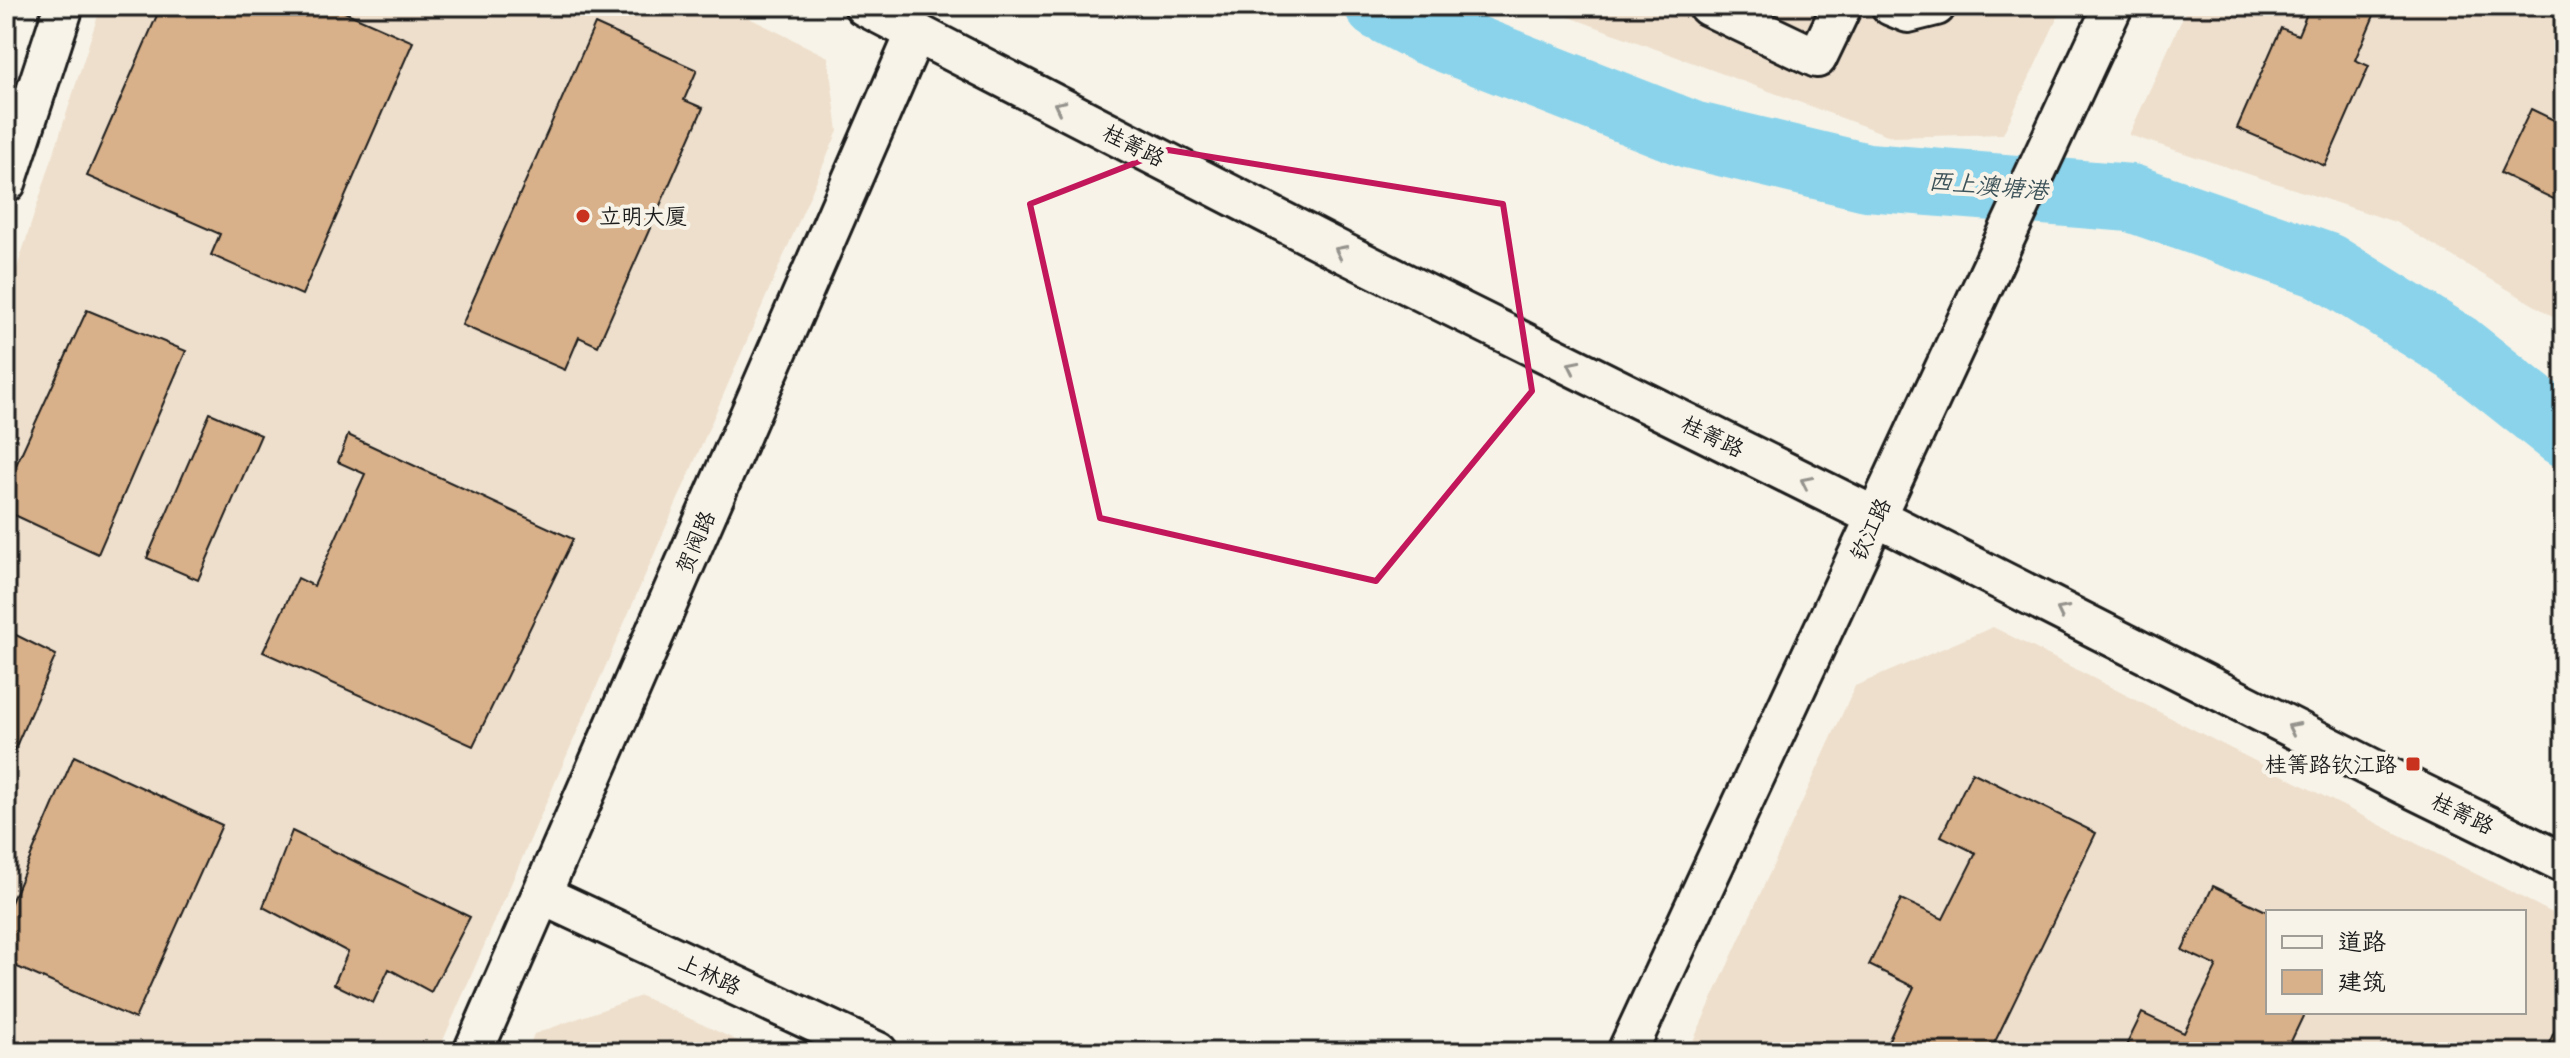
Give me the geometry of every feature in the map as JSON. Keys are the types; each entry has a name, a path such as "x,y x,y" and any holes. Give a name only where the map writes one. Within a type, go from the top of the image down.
{"street":[{"path":"6,183 64,6"},
{"name":"桂箐路","path":"864,6 1340,251 2564,863"},
{"path":"1708,6 1817,58 1842,6"},
{"path":"1891,6 1908,13 1936,6"},
{"name":"钦江路","path":"1627,1052 2113,6"},
{"name":"贺阀路","path":"473,1052 916,32"},
{"name":"上林路","path":"542,895 878,1052"}],"highlighted area":[{"path":"1168,150 1503,204 1532,391 1376,581 1100,518 1030,204"}],"shaded area":[{"path":"101,6 725,6 828,57 838,131 438,1052 6,1052 6,302"},
{"path":"1540,6 2063,6 2003,134 1893,137"},
{"path":"2188,6 2564,6 2564,323 2395,222 2129,135"},
{"path":"1993,627 2564,919 2564,1052 1688,1052 1855,686"},
{"path":"641,996 762,1052 527,1052 534,1034"}],"building":[{"path":"161,6 331,6 413,42 302,295 211,255 220,234 87,176"},
{"path":"2310,6 2378,6 2355,60 2369,66 2325,166 2237,128 2281,28 2298,35"},
{"name":"立明大厦","path":"595,24 697,70 684,100 703,108 598,346 579,337 565,370 462,325"},
{"path":"2531,109 2564,125 2564,204 2500,173"},
{"path":"87,310 186,351 98,554 6,511 6,487"},
{"path":"210,413 261,435 198,580 147,558"},
{"path":"348,435 573,539 473,746 263,652 298,578 314,586 365,474 338,462"},
{"path":"6,630 56,655 6,769"},
{"path":"74,756 222,825 135,1019 6,962 6,914"},
{"path":"1972,772 2096,833 1990,1052 1883,1052 1914,987 1869,965 1901,899 1943,919 1976,853 1941,836"},
{"path":"292,831 470,917 431,992 389,969 373,1003 334,984 348,952 263,907"},
{"path":"2213,886 2266,911 2266,1014 2304,1014 2286,1052 2123,1052 2142,1013 2184,1033 2217,966 2182,950"},
{"path":"2558,1023 2564,1026 2564,1052 2545,1052"}],"waterway":[{"name":"西上澳塘港","path":"1379,6 1427,31 1692,135 1867,177 2131,198 2325,266 2457,348 2564,433"}],"place":[{"name":"立明大厦","path":"583,216"},
{"name":"桂箐路钦江路","path":"2413,764"}]}
